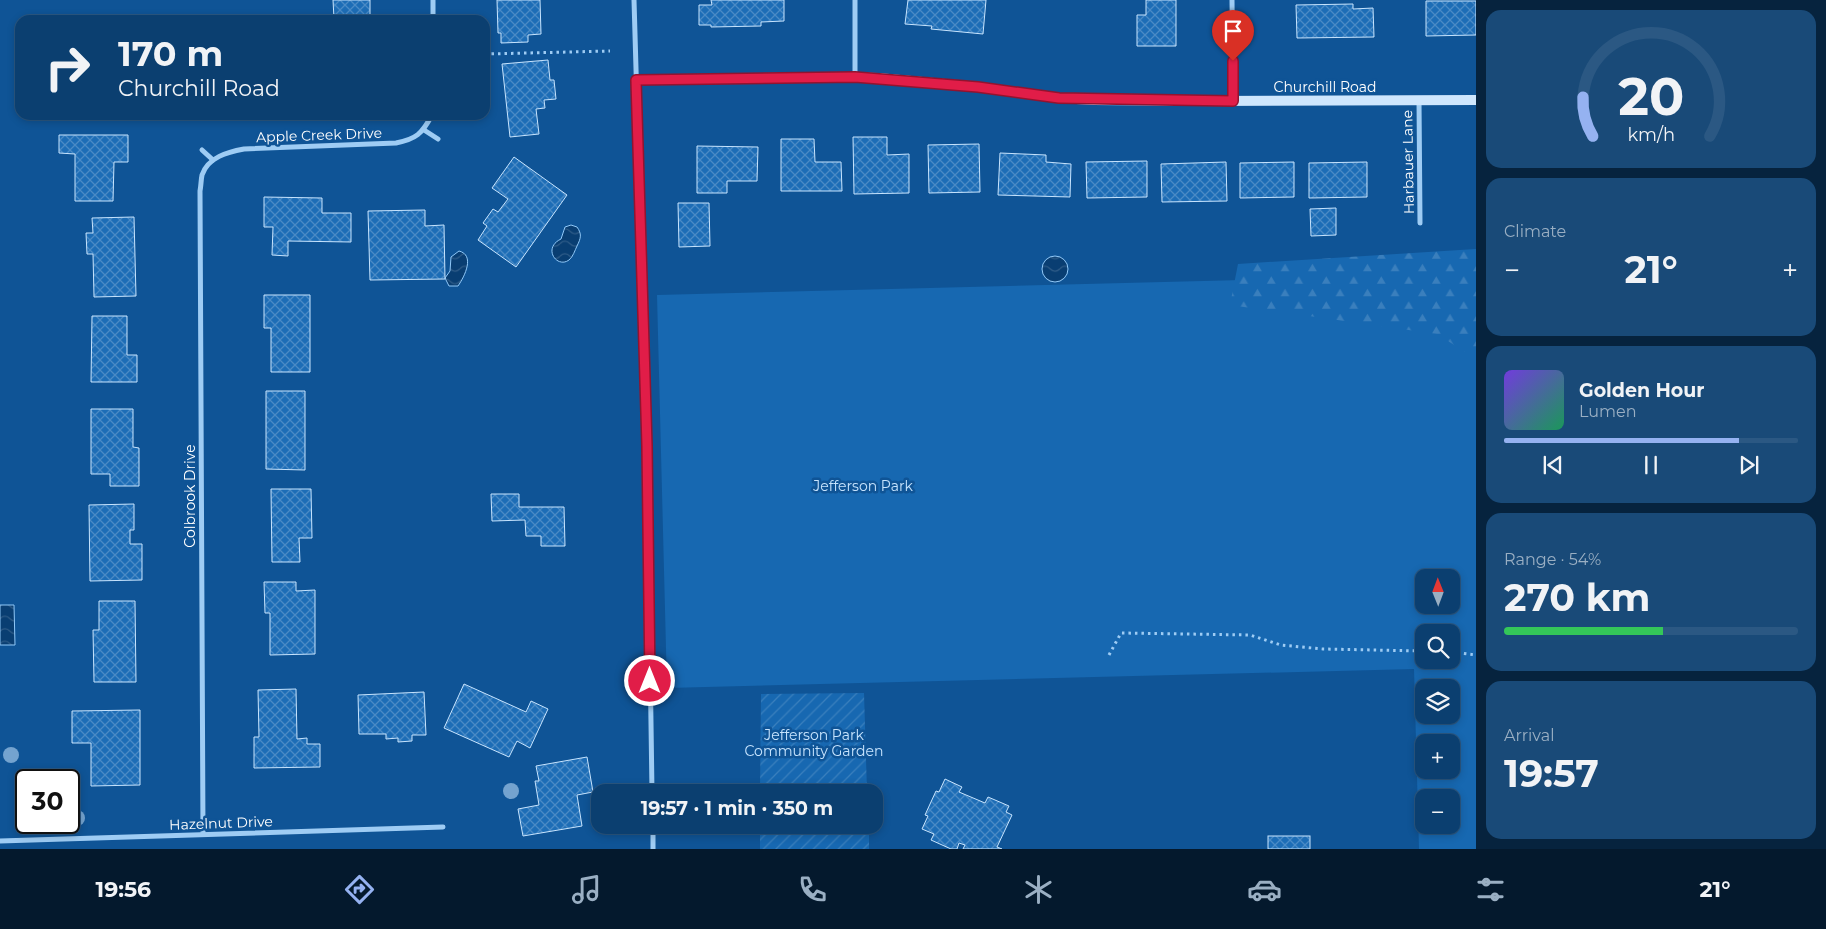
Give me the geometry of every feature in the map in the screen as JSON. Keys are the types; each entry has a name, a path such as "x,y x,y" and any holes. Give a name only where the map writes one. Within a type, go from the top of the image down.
{"street":[{"path":"433,0 433,15"},
{"path":"634,0 647,446 652,784"},
{"path":"855,0 855,77"},
{"path":"1232,0 1233,101"},
{"name":"Churchill Road","path":"636,80 855,77 978,87 1059,98 1233,101 1476,100"},
{"name":"Harbauer Lane","path":"1419,100 1420,224"},
{"path":"429,120 424,130 438,139"},
{"name":"Apple Creek Drive","path":"213,160 226,152 244,149 396,143 412,140 424,130"},
{"path":"202,150 213,160"},
{"name":"Colbrook Drive","path":"203,834 200,191 202,174 213,160"},
{"name":"Hazelnut Drive","path":"0,841 443,828"},
{"path":"653,834 654,849"}],"path":[{"path":"490,54 610,51"},
{"path":"1109,655 1121,633 1250,636 1281,645 1415,651"},
{"path":"1460,653 1476,655"}],"green space":[{"path":"1476,249 1476,359 1437,334 1230,305 1238,264"},
{"name":"Jefferson Park","path":"1476,274 1476,849 1419,849 1419,834 1460,834 1460,789 1417,789 1417,779 1460,779 1460,734 1416,734 1416,724 1460,724 1460,679 1415,679 1415,705 1414,669 667,688 657,295"},
{"name":"Jefferson Park Community Garden","path":"864,693 867,784 760,784 761,694"},
{"path":"760,834 869,834 869,849 760,849"}],"water":[{"path":"571,225 579,229 579,241 570,259 560,262 553,256 553,247 561,239 565,227"},
{"path":"459,251 467,257 466,272 458,286 449,286 445,278 450,271 451,257"},
{"path":"1055,256 1064,260 1068,269 1064,278 1055,282 1046,278 1042,269 1046,260"},
{"path":"0,605 14,605 15,645 0,645"}],"building":[{"path":"333,0 370,0 370,15 334,15"},
{"path":"497,0 540,0 541,34 528,35 528,42 501,43 501,33 498,33"},
{"path":"711,0 784,0 784,21 761,22 761,26 711,27 711,25 699,25 699,5 712,5"},
{"path":"908,0 986,0 983,34 931,29 932,26 905,24"},
{"path":"1146,0 1176,0 1176,46 1137,46 1137,15 1146,15"},
{"path":"1426,1 1476,1 1476,35 1426,36"},
{"path":"1353,4 1353,9 1373,8 1374,37 1297,38 1296,5"},
{"path":"548,60 550,80 554,80 556,99 544,100 545,108 536,109 539,134 510,137 502,64"},
{"path":"59,135 128,135 128,162 114,162 113,201 75,201 75,154 59,153"},
{"path":"853,137 887,137 887,155 909,154 909,193 854,194"},
{"path":"781,139 814,139 815,162 841,162 842,191 781,191"},
{"path":"979,144 980,192 929,193 928,145"},
{"path":"697,146 758,147 757,181 727,181 727,193 697,193"},
{"path":"1000,153 1046,155 1046,162 1071,164 1070,197 998,195"},
{"path":"514,157 567,195 516,267 478,240 487,226 483,223 493,209 498,212 508,199 492,188"},
{"path":"1147,161 1147,197 1087,198 1086,162"},
{"path":"1226,162 1227,201 1162,202 1161,164"},
{"path":"1294,162 1294,197 1240,198 1240,163"},
{"path":"1367,162 1367,197 1309,198 1309,163"},
{"path":"264,197 322,198 322,213 351,213 351,242 288,241 288,256 272,255 273,227 264,227"},
{"path":"678,203 709,203 710,246 679,247"},
{"path":"1336,208 1336,235 1311,236 1310,209"},
{"path":"425,210 425,226 444,225 445,279 370,280 368,211"},
{"path":"134,217 136,296 94,297 93,254 87,254 86,233 93,233 92,218"},
{"path":"264,295 310,295 310,372 271,372 271,328 264,328"},
{"path":"92,316 127,316 127,355 137,355 137,382 91,382"},
{"path":"266,391 305,391 305,470 266,469"},
{"path":"91,409 133,409 133,447 139,448 139,486 110,486 110,474 91,474"},
{"path":"271,489 311,489 312,538 299,538 300,562 272,562"},
{"path":"491,494 519,494 519,507 564,507 565,546 541,546 541,536 526,536 525,520 492,521"},
{"path":"134,504 134,530 130,530 130,544 142,544 142,580 90,581 89,505"},
{"path":"264,582 296,582 296,591 315,590 315,654 270,655 270,613 265,613"},
{"path":"99,601 135,601 136,682 94,682 93,630 99,630"},
{"path":"464,684 526,712 531,701 548,709 530,748 517,741 509,757 444,728"},
{"path":"296,689 297,739 307,738 307,744 320,744 320,767 254,768 254,737 259,737 258,690"},
{"path":"424,692 426,735 412,735 412,741 398,742 398,738 386,739 386,734 359,734 358,695"},
{"path":"140,710 140,785 91,786 91,743 72,743 72,711"},
{"path":"587,757 592,784 591,792 577,795 582,826 523,836 518,809 539,805 535,781 539,781 536,766"},
{"path":"945,779 962,787 959,792 985,803 988,797 1009,806 1006,812 1012,815 997,847 1002,849 963,849 965,845 959,843 957,849 951,849 931,840 934,834 922,829 928,816 925,815 936,791 939,792"},
{"path":"1268,836 1310,836 1310,849 1268,849"}],"route":[{"path":"650,681 647,446 636,80 855,77 978,87 1059,98 1233,101 1233,61"}]}
